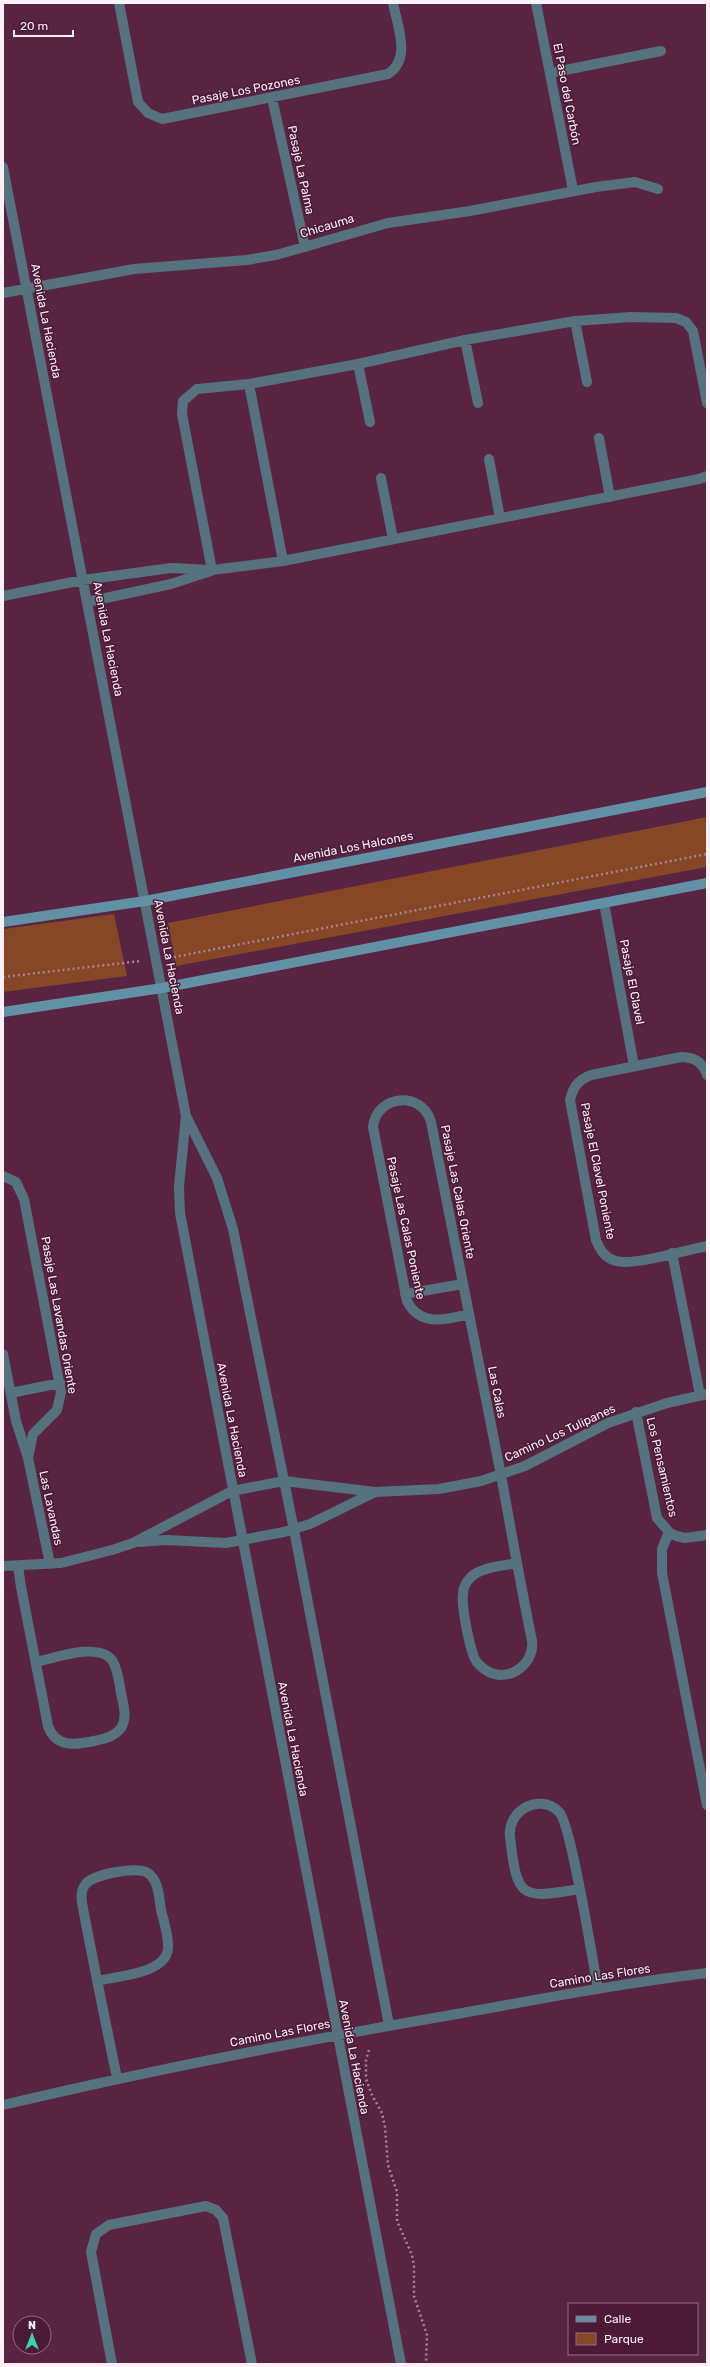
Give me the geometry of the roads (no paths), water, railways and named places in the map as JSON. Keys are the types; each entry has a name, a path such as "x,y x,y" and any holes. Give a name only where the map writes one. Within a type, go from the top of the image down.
{"street":[{"name":"Pasaje Los Pozones","path":"119,3 138,102 148,113 162,119 382,76 398,66 402,53 393,3"},
{"name":"El Paso del Carbón","path":"536,3 573,190"},
{"path":"550,73 661,51"},
{"name":"Pasaje La Palma","path":"272,98 305,247"},
{"name":"Avenida La Hacienda","path":"3,167 186,1116 179,1186 180,1213 241,1541 401,2364"},
{"name":"Chicauma","path":"3,294 134,269 247,260 305,247 388,223 470,211 573,190 626,182 645,184 658,189"},
{"path":"212,570 182,407 187,396 196,389 249,384 358,364 465,340 575,321 638,317 676,318 686,322 695,337 707,403"},
{"path":"575,321 587,382"},
{"path":"465,340 478,403"},
{"path":"358,364 370,422"},
{"path":"249,384 283,561"},
{"path":"599,438 610,496"},
{"path":"488,459 500,518"},
{"path":"3,596 83,580 171,568 212,570 283,561 699,479 707,476"},
{"path":"381,478 393,539"},
{"path":"87,602 171,584 212,570"},
{"name":"Avenida Los Halcones","path":"3,922 145,901 707,792"},
{"path":"3,1012 162,988 707,883"},
{"name":"Pasaje El Clavel","path":"604,903 634,1066"},
{"name":"Pasaje El Clavel Poniente","path":"707,1075 699,1062 687,1057 634,1066 585,1077 579,1081 572,1093 571,1108 596,1240 602,1253 615,1261 630,1262 707,1246"},
{"name":"Pasaje Las Calas Oriente","path":"395,1101 415,1102 420,1104 430,1115 469,1314"},
{"name":"Pasaje Las Calas Poniente","path":"395,1101 379,1110 374,1121 373,1128 405,1294 410,1308 428,1319 444,1319 469,1314"},
{"name":"Avenida La Hacienda","path":"186,1116 211,1164 228,1210 294,1530 389,2025"},
{"name":"Pasaje Las Lavandas Oriente","path":"3,1176 16,1182 24,1199 60,1383 60,1405 38,1427 30,1441 28,1458"},
{"path":"672,1253 703,1395"},
{"path":"405,1294 463,1284"},
{"name":"Las Calas","path":"469,1314 500,1476 517,1563 532,1641 531,1655 524,1666 518,1670 497,1674 484,1669 473,1655 463,1602 463,1589 472,1576 479,1572 517,1563"},
{"name":"Las Lavandas","path":"3,1354 16,1420 28,1458 50,1564"},
{"path":"10,1393 60,1383"},
{"name":"Camino Los Tulipanes","path":"3,1566 50,1564 90,1557 133,1543 232,1491 284,1481 375,1492 439,1490 500,1476 525,1466 608,1423 636,1412 703,1395"},
{"name":"Los Pensamientos","path":"636,1412 657,1518 668,1532 685,1538 707,1535"},
{"path":"16,1420 24,1426 38,1427"},
{"path":"340,1488 344,1506"},
{"name":"Camino Los Tulipanes","path":"133,1543 166,1540 221,1543 241,1541 294,1530 375,1492"},
{"path":"668,1532 662,1549 662,1573 707,1805"},
{"path":"18,1566 36,1662 48,1726 54,1737 72,1745 106,1739 121,1728 124,1722 124,1708 115,1665 106,1655 93,1651 86,1651 36,1662"},
{"path":"579,1889 537,1895 522,1888 517,1877 510,1832 512,1820 525,1807 537,1804 549,1805 563,1817 579,1889 598,1989"},
{"path":"97,1981 156,1967 166,1954 167,1942 157,1886 152,1876 143,1871 133,1870 94,1878 85,1885 82,1890 82,1902 97,1981 116,2078"},
{"name":"Camino Las Flores","path":"3,2105 116,2078 389,2025 598,1989 707,1973"},
{"path":"112,2364 91,2252 96,2234 109,2225 206,2206 216,2210 223,2218 252,2364"}]}
